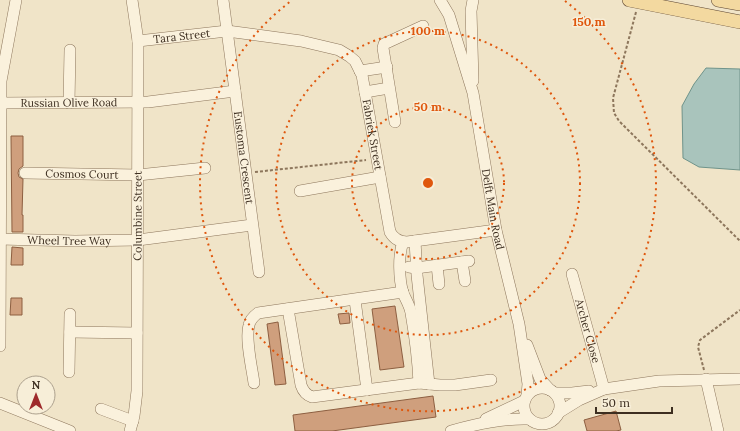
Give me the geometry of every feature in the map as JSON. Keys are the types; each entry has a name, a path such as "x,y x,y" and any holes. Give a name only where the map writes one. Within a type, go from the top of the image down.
{"main road":[{"path":"629,0 740,22"},
{"path":"718,0 740,4"}],"street":[{"path":"0,346 1,103 3,66 16,0"},
{"name":"Columbine Street","path":"132,0 138,41 137,391 132,426"},
{"name":"Eustoma Crescent","path":"223,0 259,272"},
{"name":"Delft Main Road","path":"440,0 449,15 473,93 496,230 519,324 528,384 526,398"},
{"name":"Delft Main Road","path":"473,0 471,11 473,93"},
{"path":"395,122 383,48 384,44 423,26"},
{"name":"Tara Street","path":"138,41 226,31"},
{"name":"Fabriek Street","path":"226,31 301,41 339,50 355,61 360,71 365,92 390,232 396,240 403,242"},
{"path":"69,103 70,50"},
{"path":"360,71 386,67"},
{"path":"365,92 389,88"},
{"path":"138,103 235,90"},
{"name":"Russian Olive Road","path":"1,103 138,103"},
{"name":"Cosmos Court","path":"25,173 138,175 205,168"},
{"path":"300,191 380,177"},
{"path":"138,240 252,225"},
{"path":"424,384 419,368 411,315 408,302 403,292 399,260 403,242 496,230"},
{"name":"Wheel Tree Way","path":"1,240 138,240"},
{"path":"415,241 424,384"},
{"path":"399,260 407,266 416,268 465,262 465,281"},
{"path":"437,265 439,284"},
{"name":"Archer Close","path":"572,274 601,389"},
{"path":"254,383 248,334 249,324 253,317 258,313 403,292"},
{"path":"355,300 367,390"},
{"path":"288,309 301,385 305,393 312,397 424,384 455,385 491,380"},
{"path":"69,372 70,314"},
{"name":"Delft Main Road","path":"519,324 540,379 552,391"},
{"path":"70,332 137,333"},
{"path":"706,379 718,431"},
{"path":"475,425 526,398 537,388 572,393 658,381 740,379"},
{"path":"451,431 475,425 517,418 534,424 555,422 570,405 601,389"},
{"path":"552,391 560,403 555,422"},
{"path":"526,398 524,407 526,414 534,424"},
{"path":"0,403 70,431"},
{"path":"101,409 132,426"}],"path":[{"path":"636,12 612,98 614,113 619,121 740,241"},
{"path":"246,174 377,158"},
{"path":"706,379 698,347 700,340 740,310"}],"water":[{"path":"706,68 740,69 740,170 699,167 683,158 682,106 694,84"}],"building":[{"path":"11,136 23,136 23,166 19,169 18,173 19,177 23,179 23,232 12,232"},
{"path":"12,247 23,248 23,265 11,265"},
{"path":"11,298 22,298 22,315 10,315"},
{"path":"395,306 404,367 380,370 372,309"},
{"path":"349,313 350,323 340,324 338,314"},
{"path":"278,322 286,384 275,385 267,324"},
{"path":"433,396 436,417 332,431 295,431 293,415"},
{"path":"616,411 621,430 587,431 584,420"}]}
